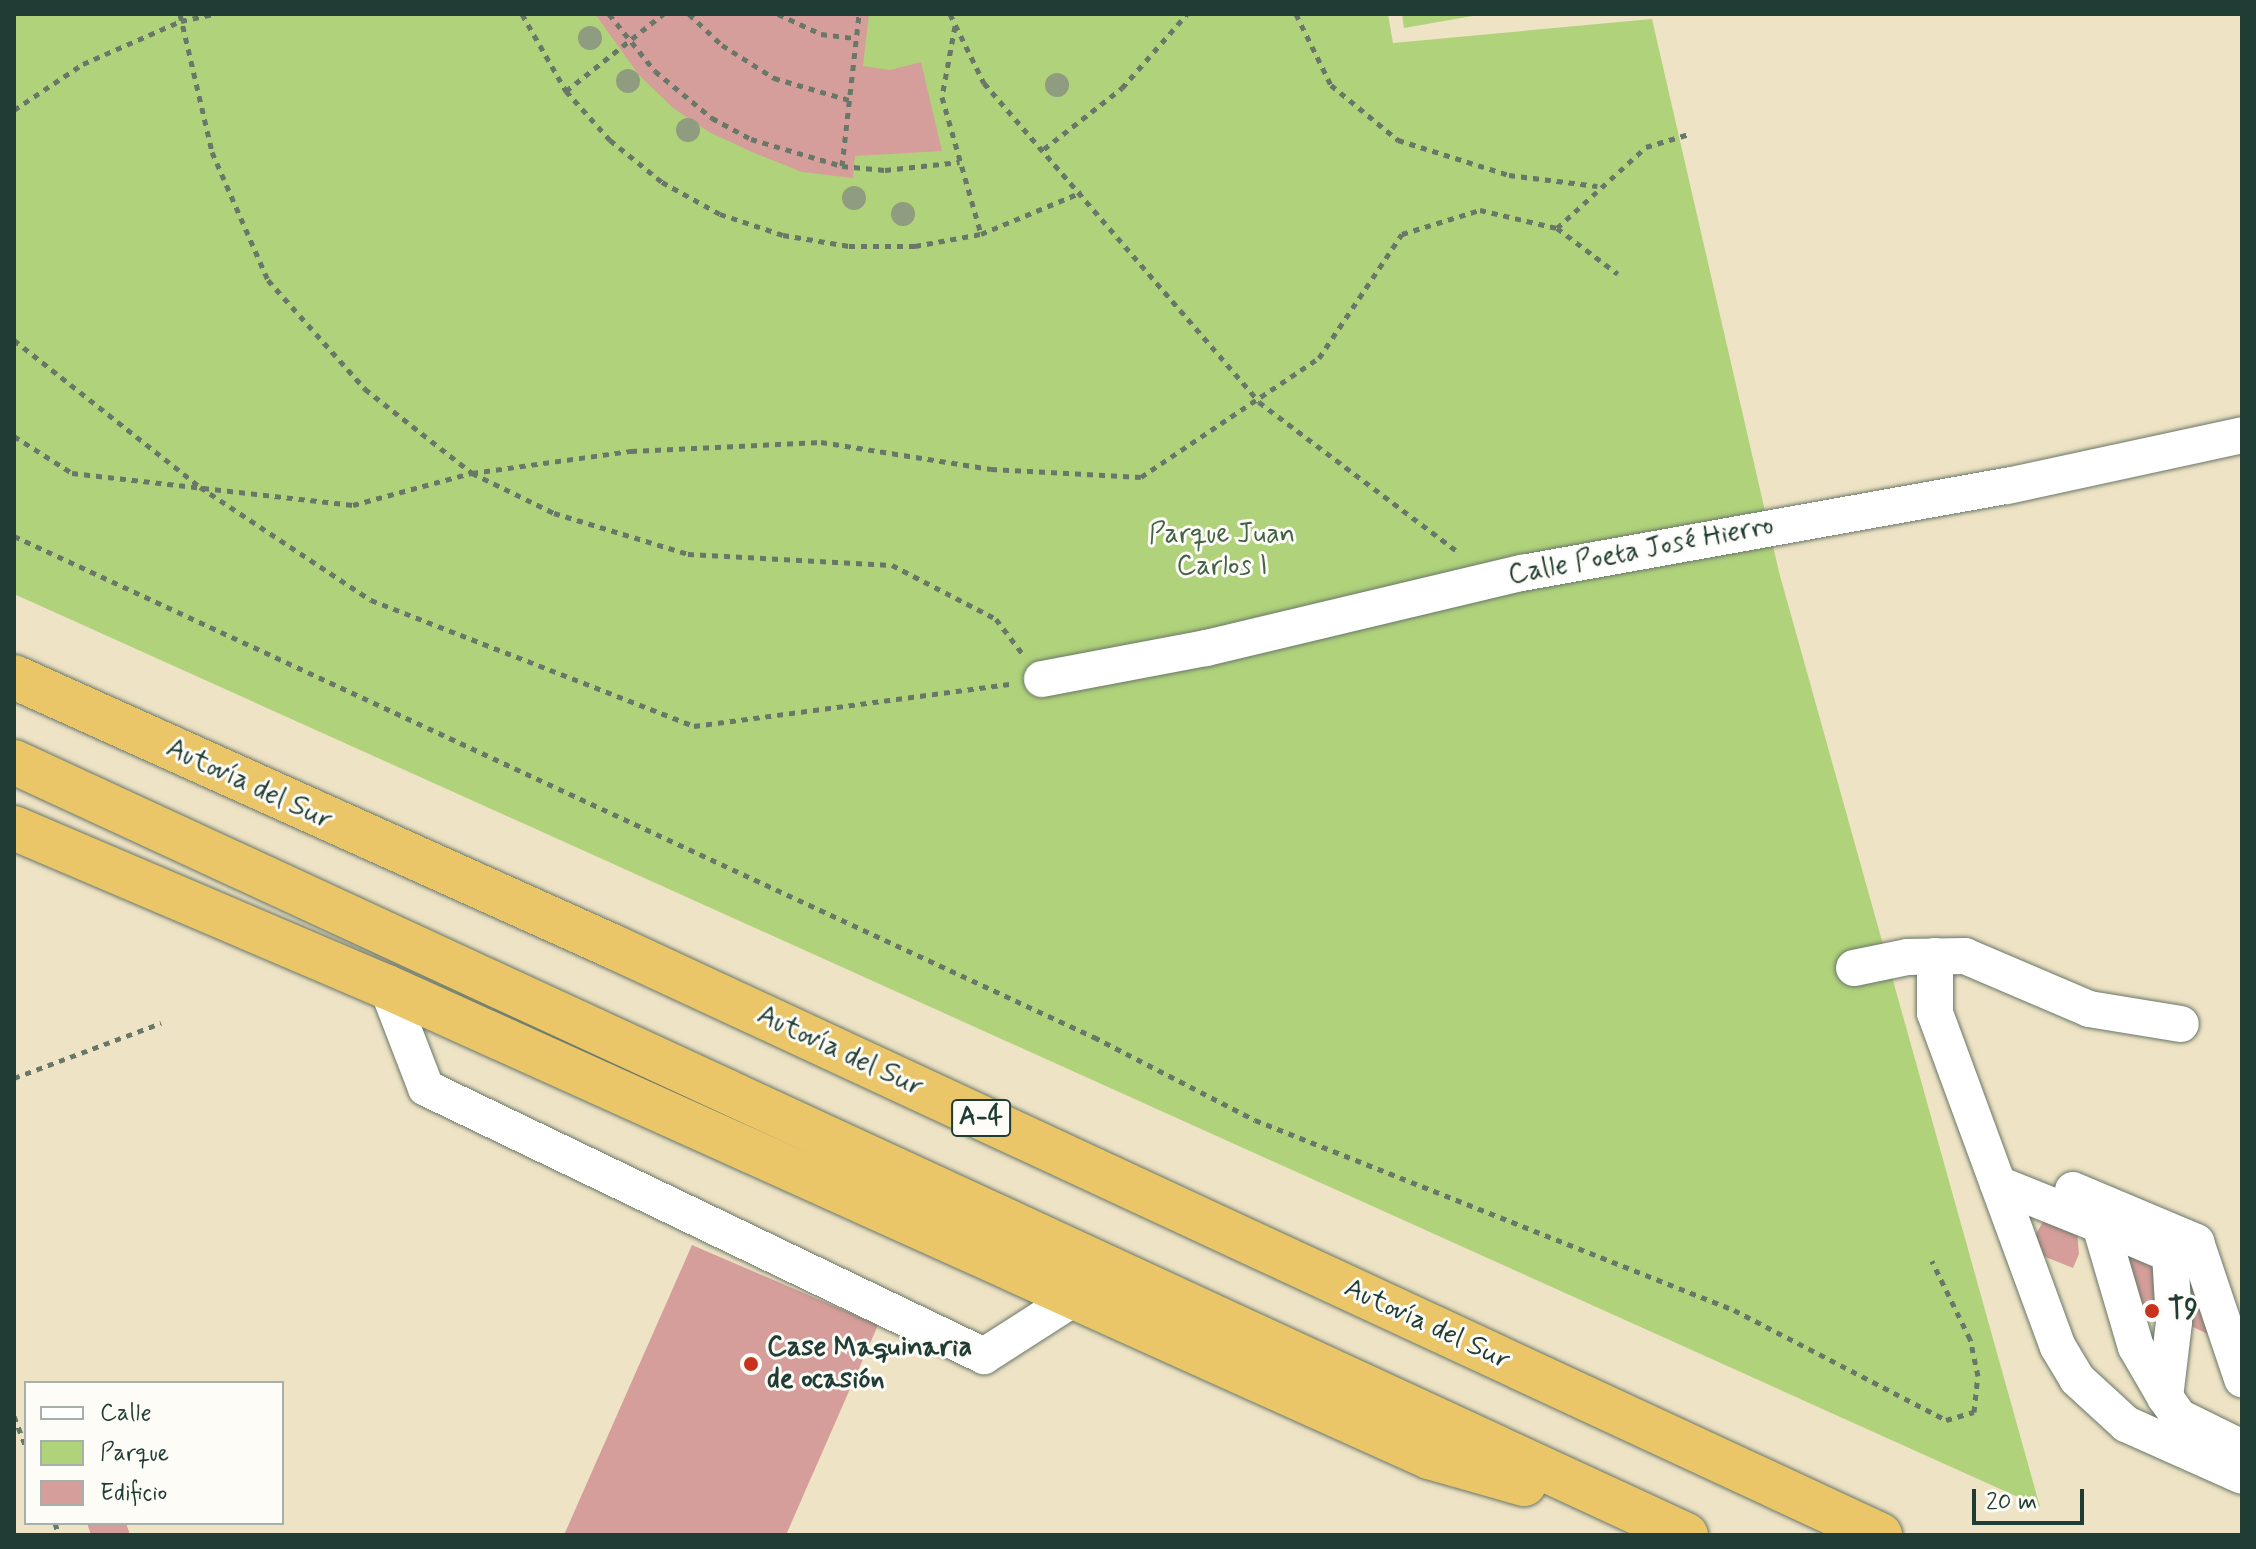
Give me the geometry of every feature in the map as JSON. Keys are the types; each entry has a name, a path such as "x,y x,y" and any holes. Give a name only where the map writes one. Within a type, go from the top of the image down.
{"highway":[{"name":"A-4","path":"14,650 78,707"},
{"name":"Autovía del Sur","path":"14,677 642,961 1880,1535"},
{"path":"14,762 1675,1530"},
{"path":"14,828 387,987 1429,1457 1675,1530"}],"lane":[{"name":"Calle Poeta José Hierro","path":"1042,679 1206,648 1522,573 2007,486 2242,435"},
{"path":"1935,956 1935,1013 2058,1347 2077,1379 2126,1424 2242,1476"},
{"path":"1854,968 1935,956 1965,956 2089,1009 2181,1024"},
{"path":"387,987 426,1088 984,1356 1076,1297"},
{"path":"1993,1168 2100,1225 2170,1254 2174,1322 2165,1397"},
{"path":"1993,1168 2196,1242 2242,1379"},
{"path":"2100,1225 2136,1347 2165,1397 2179,1417 2242,1448"}],"path":[{"path":"14,110 83,64 180,18 213,14"},
{"path":"522,14 566,91 610,140 662,182 733,218 783,235 849,246 915,246 981,234 1082,192"},
{"path":"609,14 655,71 712,118 751,139 842,166 897,169 960,162"},
{"path":"566,91 663,14"},
{"path":"689,14 722,45 774,78 849,100"},
{"path":"778,14 821,34 855,38"},
{"path":"842,166 859,14"},
{"path":"950,14 984,83 1082,192 1259,402 1457,552 1522,573"},
{"path":"1044,149 1122,88 1187,14"},
{"path":"1296,14 1331,85 1398,140 1509,175 1597,186"},
{"path":"14,340 200,487 371,600 694,726 1042,679 996,619 892,565 688,554 554,513 472,473 365,389 268,280 212,152 180,18"},
{"path":"956,25 942,97 981,234"},
{"path":"1557,228 1597,186 1646,147 1689,134"},
{"path":"14,436 72,473 353,505 472,473 631,451 821,442 991,469 1141,477 1259,402 1319,358 1402,234 1480,210 1557,228 1618,274"},
{"path":"14,536 1094,1037 1255,1120 1734,1310 1946,1420 1974,1412 1978,1376 1970,1339 1932,1261"},
{"path":"14,1078 161,1023"},
{"path":"14,1416 24,1442"}],"green space":[{"name":"Parque Juan Carlos I","path":"14,14 1388,14 1393,43 1652,19 1779,572 2040,1507 14,594"},
{"path":"1402,14 1484,14 1404,28"}],"building":[{"path":"595,14 869,14 863,66 890,70 921,62 942,151 855,156 853,178 802,172 709,132 673,108 639,75"},
{"path":"2046,1217 2077,1231 2079,1254 2073,1268 2043,1256 2034,1237"},
{"path":"2100,1243 2222,1299 2223,1341 2104,1286"},
{"path":"692,1245 878,1325 786,1535 564,1535"},
{"path":"88,1525 127,1525 130,1535 91,1535"}],"place":[{"name":"T9","path":"2152,1311"},
{"name":"Case Maquinaria de ocasión","path":"751,1364"}]}
